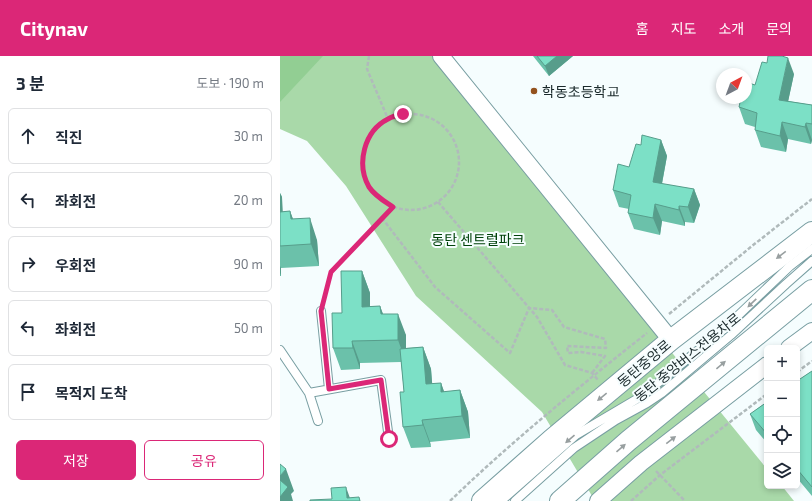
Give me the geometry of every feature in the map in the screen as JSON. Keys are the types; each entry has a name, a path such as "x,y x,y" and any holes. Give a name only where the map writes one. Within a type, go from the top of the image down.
{"street":[{"path":"441,56 671,340"},
{"name":"동탄중앙로","path":"482,501 551,440 671,340 812,232"},
{"path":"560,501 634,436 812,290"},
{"path":"793,345 812,331"},
{"path":"598,501 645,460 764,367"}],"lane":[{"name":"동탄 중앙버스전용차로","path":"501,501 576,434 642,396 723,330 790,266 812,249"},
{"name":"동탄 중앙버스전용차로","path":"515,501 574,448 616,420 662,393 731,335 812,261"},
{"path":"321,311 329,389"},
{"path":"280,350 309,393 318,421"},
{"path":"309,393 381,380 389,439"}],"path":[{"path":"369,56 367,69 388,119"},
{"path":"403,114 419,114 435,120 447,130 456,144 459,160 457,176 449,191 438,202 424,208 408,210 393,207 379,198 369,187 363,172 362,156 367,141 375,128 388,119 403,114"},
{"path":"450,501 492,462 597,372 812,199"},
{"path":"438,202 529,308 537,317 565,365 592,373 605,356 581,352 568,353 567,346 596,346 606,348 606,339 564,327 552,310 529,308"},
{"path":"321,311 331,272 393,207"},
{"path":"382,218 435,287 510,352 529,308"},
{"path":"800,370 812,361"},
{"path":"631,501 660,475 764,396"}],"green space":[{"name":"동탄 센트럴파크","path":"280,56 441,56 651,327 764,465 764,489 784,489 794,501 595,501 542,412 416,296 346,186 307,141 280,129"},
{"path":"280,56 323,56 280,102"}],"building":[{"path":"537,56 557,56 545,66"},
{"path":"768,56 782,56 788,58 779,100 812,105 812,124 806,123 805,127 782,122 780,136 755,130 757,113 739,107 740,104 752,104 752,84 755,85 762,62 767,63"},
{"path":"642,135 661,140 653,182 694,189 688,207 679,206 679,210 655,204 653,218 628,213 631,195 613,190 618,164 629,167 636,144 641,145"},
{"path":"290,211 291,219 310,218 311,244 280,246 280,212"},
{"path":"341,271 362,271 362,307 380,306 381,314 398,314 398,340 352,341 353,348 333,348 332,313 342,313"},
{"path":"423,347 426,384 441,383 441,392 460,390 462,416 422,420 423,425 403,427 400,392 404,392 400,349"},
{"path":"812,371 812,487 800,473 800,379"},
{"path":"764,404 764,430 750,414"},
{"path":"280,464 286,469 280,476"},
{"path":"280,480 288,487 280,497"},
{"path":"346,487 347,498 359,497 360,501 310,501 332,499 331,488"}],"place":[{"name":"학동초등학교","path":"534,91"}],"route":[{"path":"389,439 381,380 329,389 321,311 331,272 393,207 379,198 369,187 363,172 362,156 367,141 375,128 388,119 403,114"}]}
